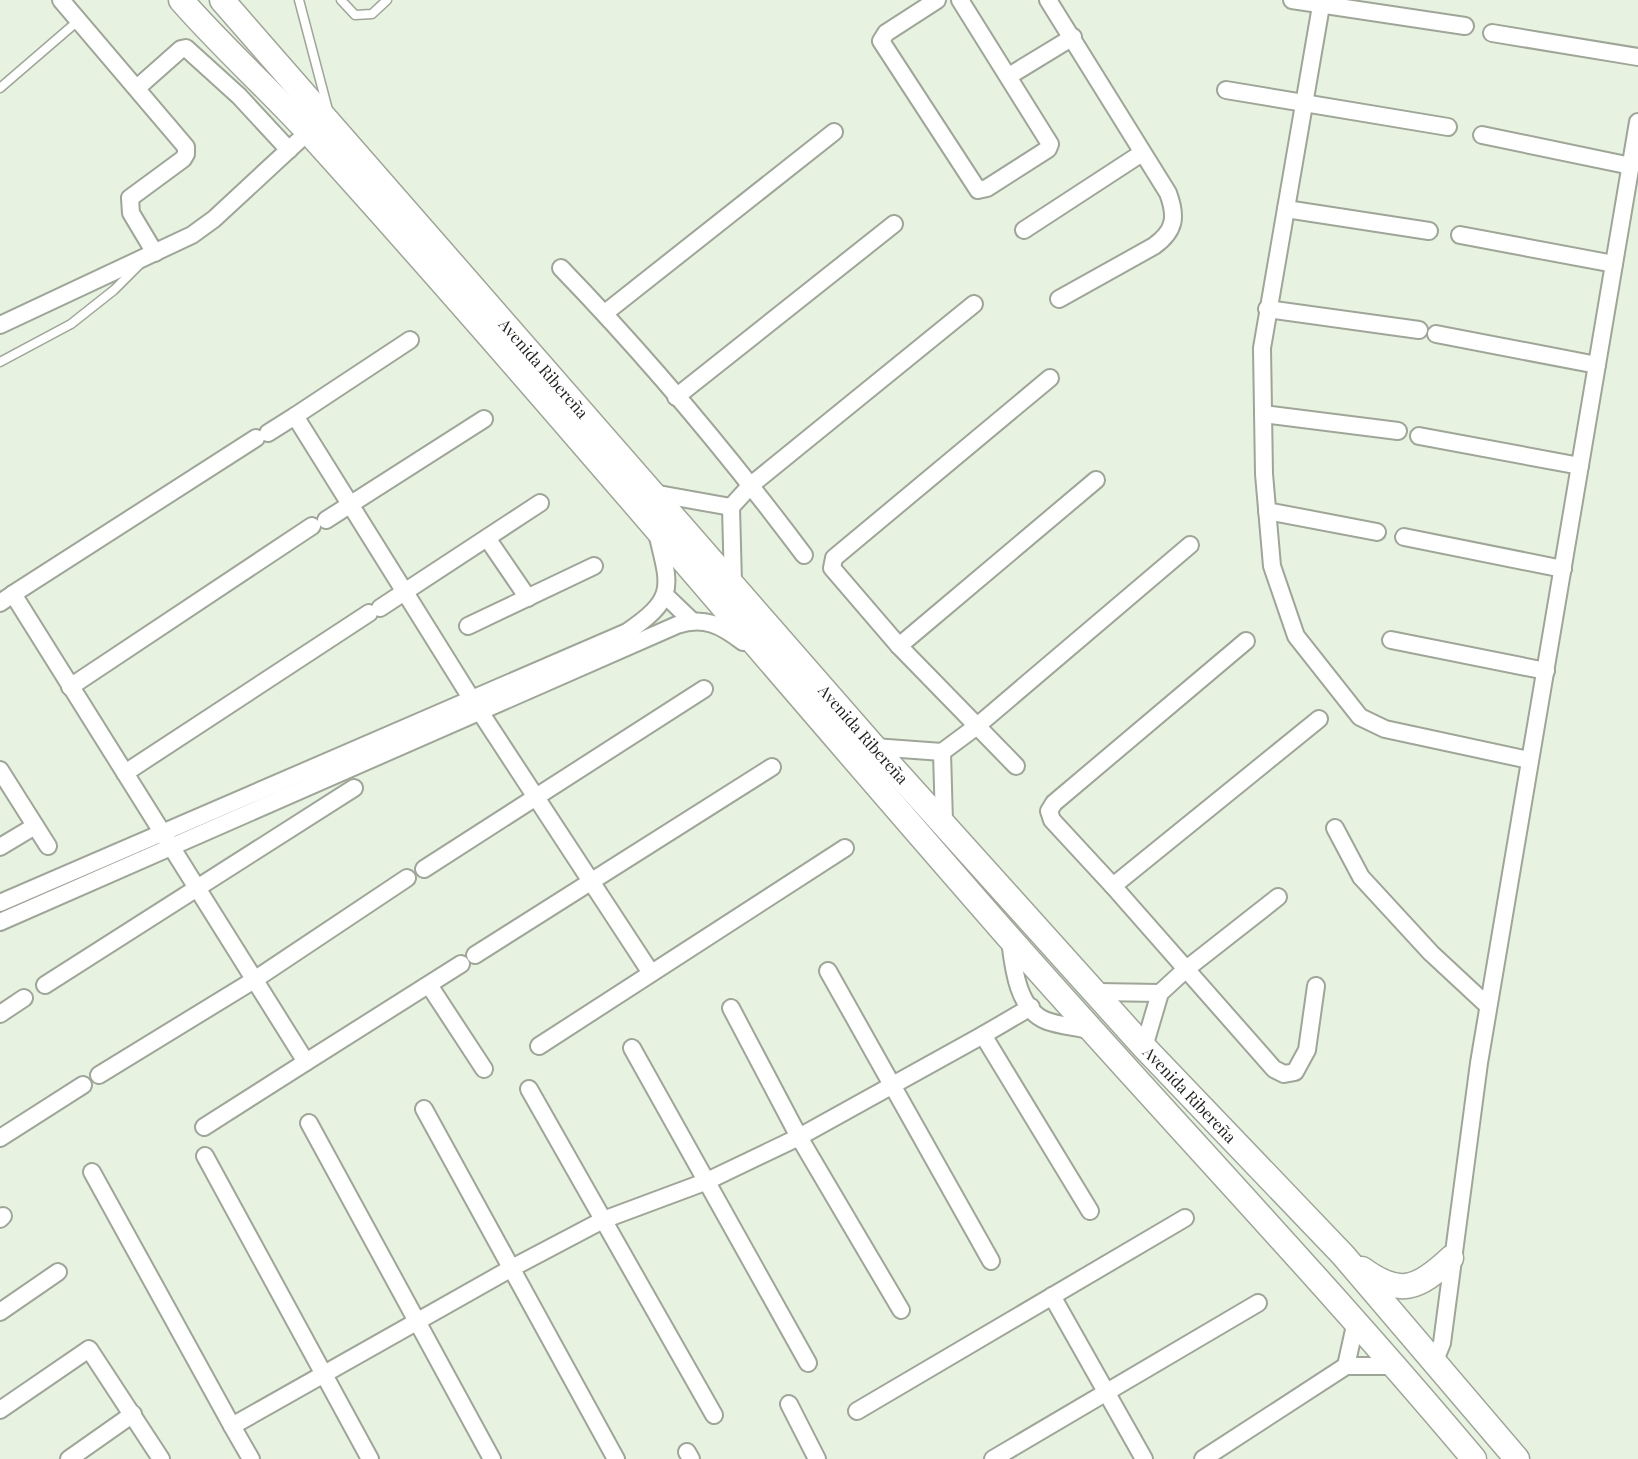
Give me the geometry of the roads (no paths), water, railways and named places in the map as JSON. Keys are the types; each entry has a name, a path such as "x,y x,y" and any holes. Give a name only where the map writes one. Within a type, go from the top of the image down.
{"street":[{"path":"61,0 186,147 183,159 130,198 131,213 150,256"},
{"name":"Avenida Ribereña","path":"181,0 308,132 1010,939 1356,1321 1474,1459"},
{"name":"Avenida Ribereña","path":"222,0 874,747 944,822 1144,1047 1343,1255 1517,1459"},
{"path":"937,0 886,33 881,41 978,190 996,182 1048,149 1050,144 960,0"},
{"path":"1048,0 1168,193 1173,205 1174,224 1168,235 1059,300"},
{"path":"1292,0 1322,2 1465,26"},
{"path":"1322,2 1262,348 1267,511 1272,566 1296,636 1360,717 1385,729 1529,760"},
{"path":"1492,33 1638,57"},
{"path":"1009,76 1073,37"},
{"path":"137,88 181,49 186,48 239,96 289,150"},
{"path":"1226,90 1448,127"},
{"path":"1434,1363 1442,1343 1451,1258 1488,1006 1638,122"},
{"path":"0,325 192,235 214,219 308,132"},
{"path":"604,313 834,132"},
{"path":"1482,135 1631,166"},
{"path":"1024,230 1142,153"},
{"path":"1286,209 1430,231"},
{"path":"676,397 894,224"},
{"path":"1460,235 1614,264"},
{"path":"561,268 604,313 751,485 804,555"},
{"path":"733,584 731,507 751,485 974,304"},
{"path":"1267,309 1419,330"},
{"path":"1436,334 1597,365"},
{"path":"306,1062 70,687 7,598 295,416 410,340"},
{"path":"1016,766 899,646 832,568 834,558 1050,378"},
{"path":"1263,414 1398,431"},
{"path":"295,416 475,704 651,973"},
{"path":"70,687 319,523 483,419"},
{"path":"1419,436 1580,466"},
{"path":"899,646 1096,480"},
{"path":"653,493 731,507"},
{"path":"125,773 540,503"},
{"path":"1267,511 1377,532"},
{"path":"0,903 166,839 475,704 627,632 647,618 666,596 669,582 656,530"},
{"path":"1404,537 1563,569"},
{"path":"487,538 528,598"},
{"path":"874,747 942,752 977,726 1190,545"},
{"path":"468,626 594,566"},
{"path":"666,596 691,620"},
{"path":"475,704 691,620 711,622 725,628 765,659"},
{"path":"1391,640 1546,671"},
{"path":"1246,641 1054,803 1049,812 1052,820 1113,886 1266,1062 1284,1074 1295,1072 1307,1050 1316,986"},
{"path":"424,868 704,689"},
{"path":"1113,886 1318,719"},
{"path":"942,752 944,822"},
{"path":"204,1127 772,767"},
{"path":"0,770 48,846"},
{"path":"45,985 354,788"},
{"path":"0,847 35,826"},
{"path":"1335,828 1361,877 1431,953 1488,1006"},
{"path":"0,921 166,839"},
{"path":"539,1046 845,848"},
{"path":"99,1075 254,980 407,878"},
{"path":"1144,1047 1160,993 1185,970 1278,897"},
{"path":"1010,939 1015,979 1031,1007 1044,1020 1092,1031"},
{"path":"828,971 991,1261"},
{"path":"429,985 484,1069"},
{"path":"1097,992 1160,993"},
{"path":"0,1014 24,998"},
{"path":"232,1426 510,1269 603,1220 705,1182 799,1137 892,1087 1031,1007"},
{"path":"731,1008 799,1137 901,1310"},
{"path":"983,1035 1090,1211"},
{"path":"632,1048 808,1363"},
{"path":"0,1138 83,1085"},
{"path":"529,1089 714,1415"},
{"path":"424,1109 616,1459"},
{"path":"309,1124 492,1459"},
{"path":"205,1156 370,1459"},
{"path":"92,1172 251,1459"},
{"path":"857,1411 1185,1218"},
{"path":"1343,1255 1380,1283 1399,1287 1420,1282 1451,1258"},
{"path":"0,1312 58,1272"},
{"path":"1052,1296 1105,1394 1144,1459"},
{"path":"993,1459 1258,1303"},
{"path":"1346,1366 1356,1321"},
{"path":"0,1410 89,1349 161,1459"},
{"path":"1203,1459 1346,1366 1395,1366"},
{"path":"789,1404 817,1459"},
{"path":"69,1459 133,1414"}],"lane":[{"path":"299,0 308,42 332,125"},
{"path":"341,0 355,15 372,14 387,0"},
{"path":"0,88 79,20"},
{"path":"0,362 71,324 114,290 150,256"}]}
